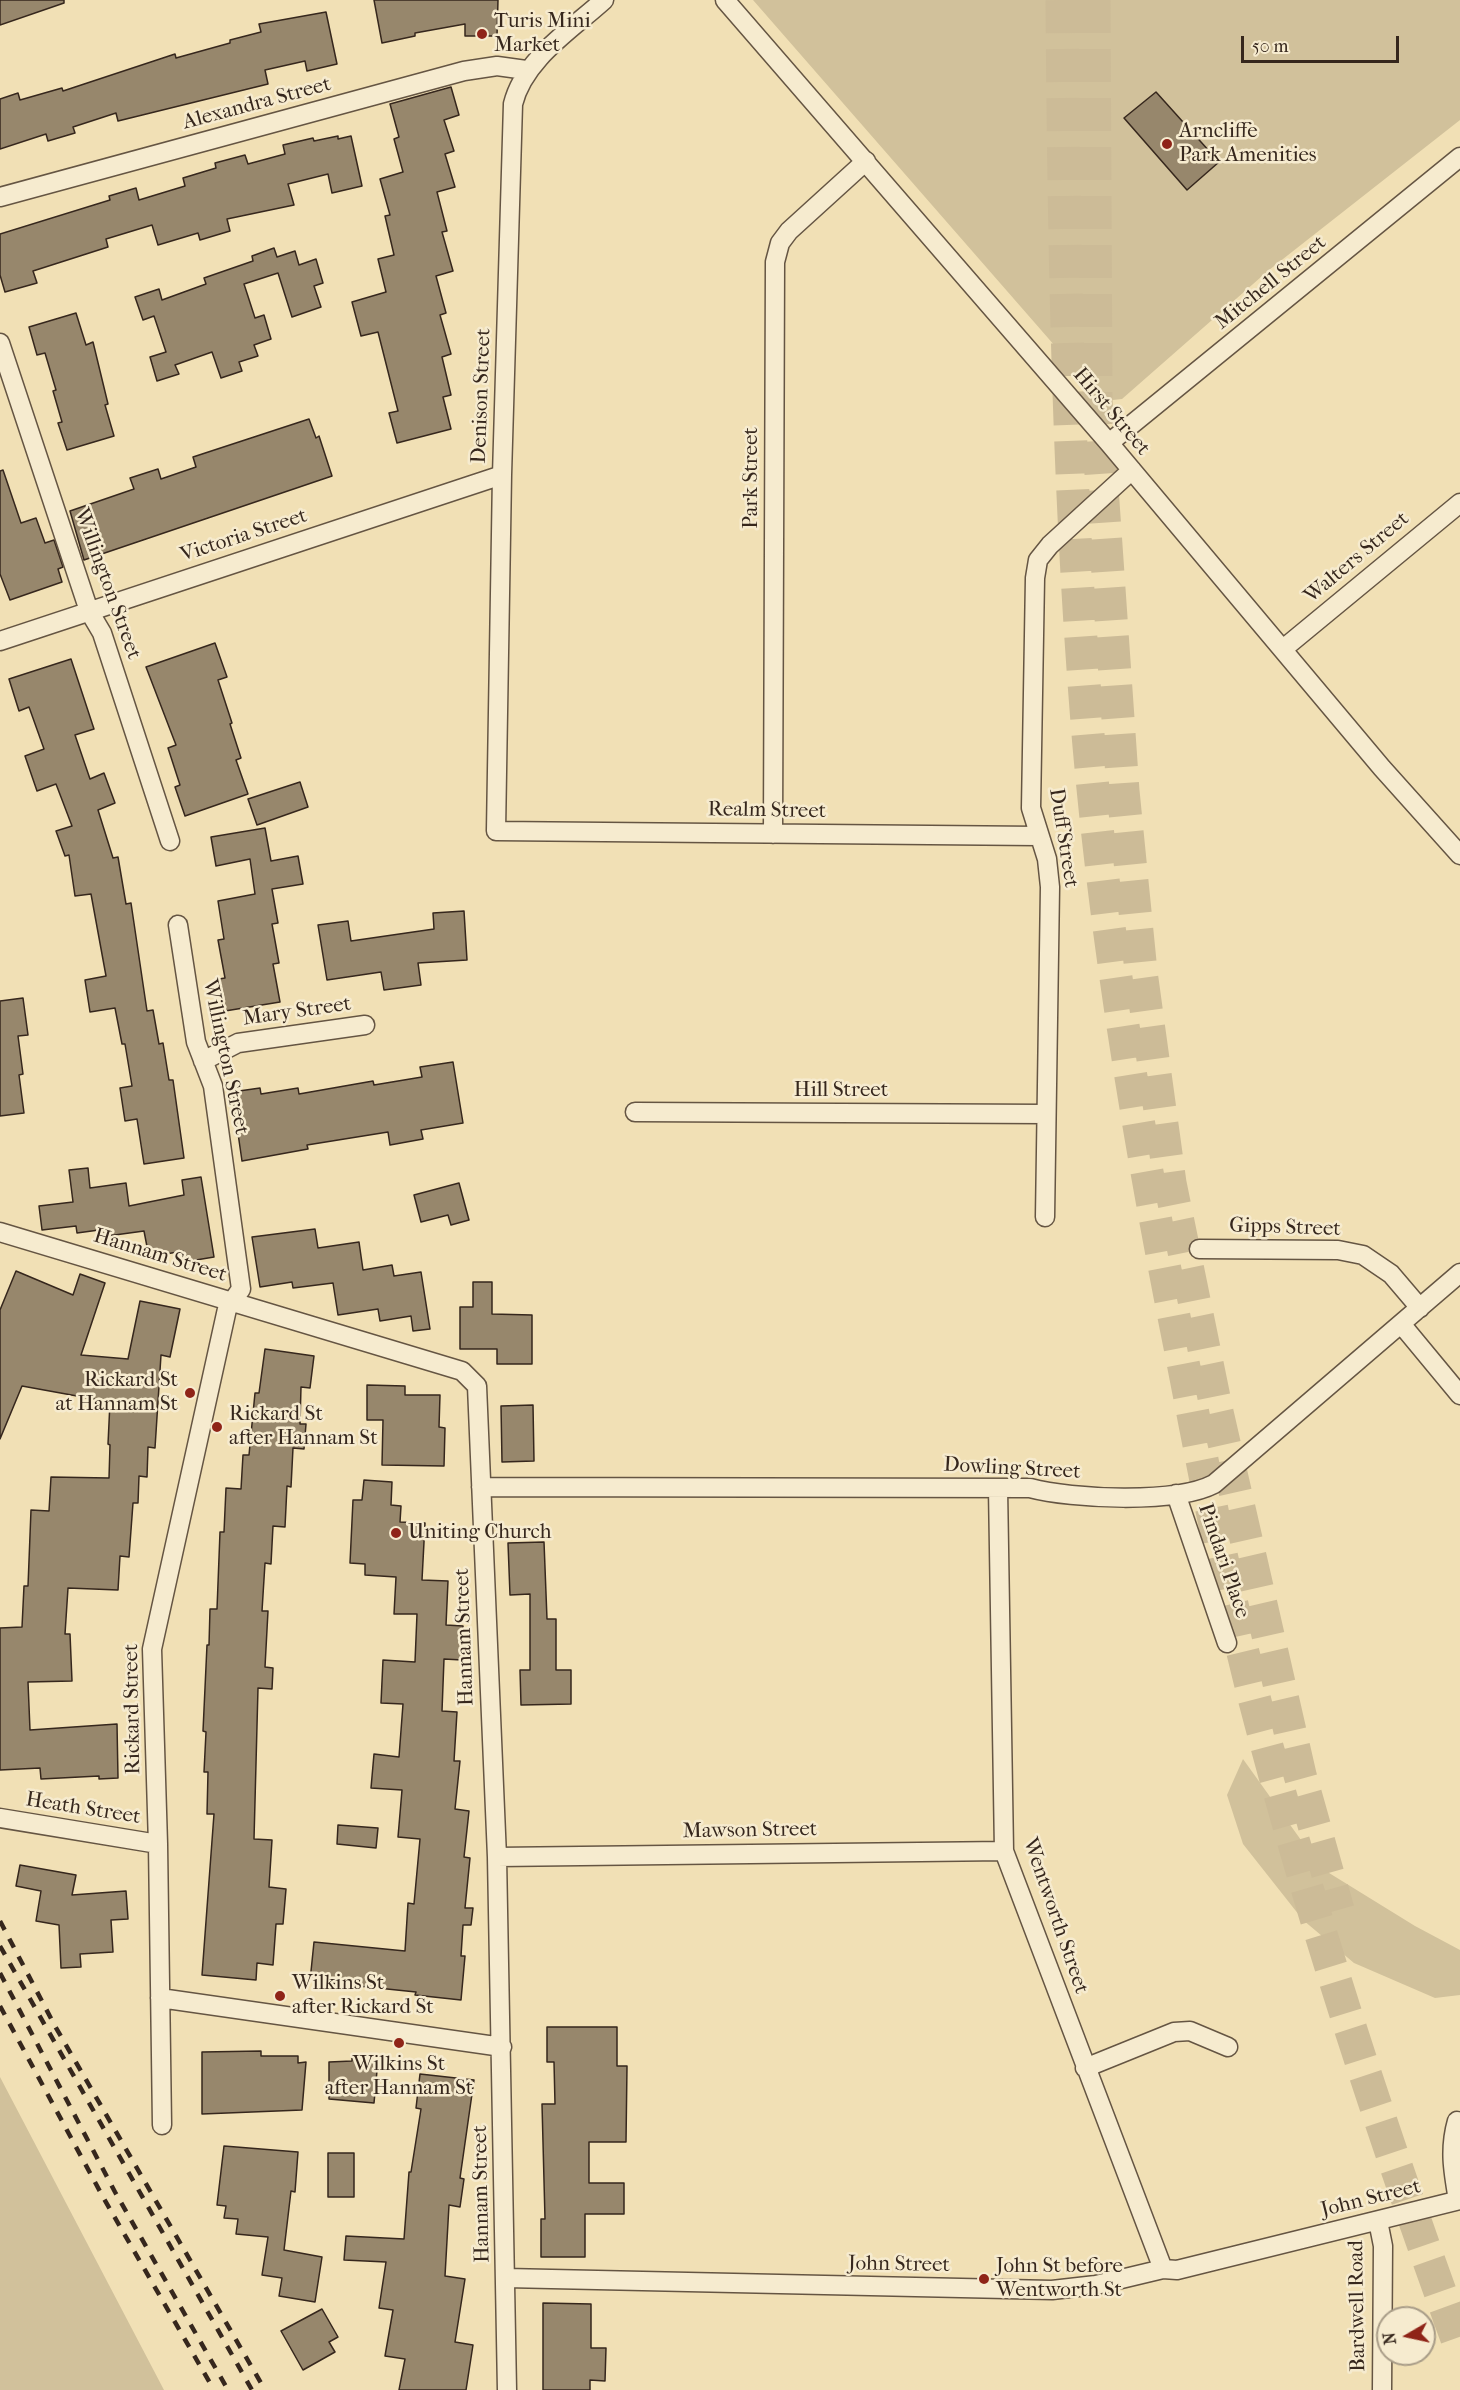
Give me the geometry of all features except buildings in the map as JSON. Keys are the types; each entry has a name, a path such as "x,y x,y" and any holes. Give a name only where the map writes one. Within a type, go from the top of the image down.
{"street":[{"name":"Denison Street","path":"496,831 502,475 513,104 517,88 526,70 604,0"},
{"name":"Hirst Street","path":"725,0 1109,443 1460,855"},
{"name":"Alexandra Street","path":"0,197 464,70 497,66 526,70"},
{"name":"Mitchell Street","path":"1109,443 1460,158"},
{"name":"Park Street","path":"773,834 775,262 780,243 789,231 866,161"},
{"name":"Willington Street","path":"0,344 89,611 102,633 170,841"},
{"name":"Duff Street","path":"1045,1217 1050,886 1047,860 1031,808 1035,578 1038,560 1050,545 1132,470"},
{"name":"Victoria Street","path":"0,641 502,475"},
{"name":"Walters Street","path":"1283,649 1460,503"},
{"name":"Realm Street","path":"496,831 1038,836"},
{"name":"Willington Street","path":"178,925 196,1042 213,1086 241,1289 232,1302"},
{"name":"Mary Street","path":"203,1060 238,1043 365,1025"},
{"name":"Hill Street","path":"635,1112 1046,1114"},
{"name":"Hannam Street","path":"0,1232 469,1375 475,1381 478,1393 497,1857 507,2390"},
{"name":"Gipps Street","path":"1199,1249 1338,1250 1363,1255 1391,1274 1420,1308"},
{"name":"Dowling Street","path":"481,1487 998,1488 1136,1497 1200,1491 1214,1484 1460,1273"},
{"name":"Rickard Street","path":"162,2125 158,1844 152,1649 227,1309 232,1302"},
{"path":"1402,1324 1460,1395"},
{"name":"Wentworth Street","path":"998,1488 1004,1851 1164,2269"},
{"name":"Pindari Place","path":"1176,1494 1227,1643"},
{"name":"Heath Street","path":"0,1818 158,1844"},
{"name":"Mawson Street","path":"497,1857 1004,1851"},
{"path":"160,1998 502,2047"},
{"path":"1085,2067 1174,2032 1190,2031 1228,2048"},
{"path":"1457,2121 1451,2142 1450,2158 1459,2200"},
{"name":"John Street","path":"506,2278 1052,2290 1096,2285 1164,2269 1178,2270 1459,2200"},
{"name":"Bardwell Road","path":"1378,2221 1383,2257 1382,2390"}],"shaded area":[{"path":"753,0 1460,0 1460,120 1269,270 1122,399 1103,401"},
{"path":"1243,1759 1321,1868 1415,1926 1460,1950 1460,1995 1435,1998 1354,1963 1303,1920 1243,1844 1227,1795"},
{"path":"0,2077 164,2390 0,2390"}],"tunnel":[{"path":"1062,0 1068,373 1082,653 1096,822 1105,898 1139,1126 1207,1485 1256,1705 1301,1868 1350,2029 1460,2347"},
{"path":"1094,0 1096,401 1123,791 1141,972 1170,1183 1217,1412 1300,1775 1338,1910"}],"railway":[{"path":"0,1921 55,2026 265,2390"},
{"path":"0,1946 252,2390"},
{"path":"0,1973 115,2192 228,2390"},
{"path":"0,2006 103,2197 214,2390"}],"place":[{"name":"Turis Mini Market","path":"482,34"},
{"name":"Arncliffe Park Amenities","path":"1167,144"},
{"name":"Rickard St at Hannam St","path":"190,1393"},
{"name":"Rickard St after Hannam St","path":"217,1427"},
{"name":"Uniting Church","path":"396,1533"},
{"name":"Wilkins St after Rickard St","path":"280,1996"},
{"name":"Wilkins St after Hannam St","path":"399,2043"},
{"name":"John St before Wentworth St","path":"984,2279"}]}
